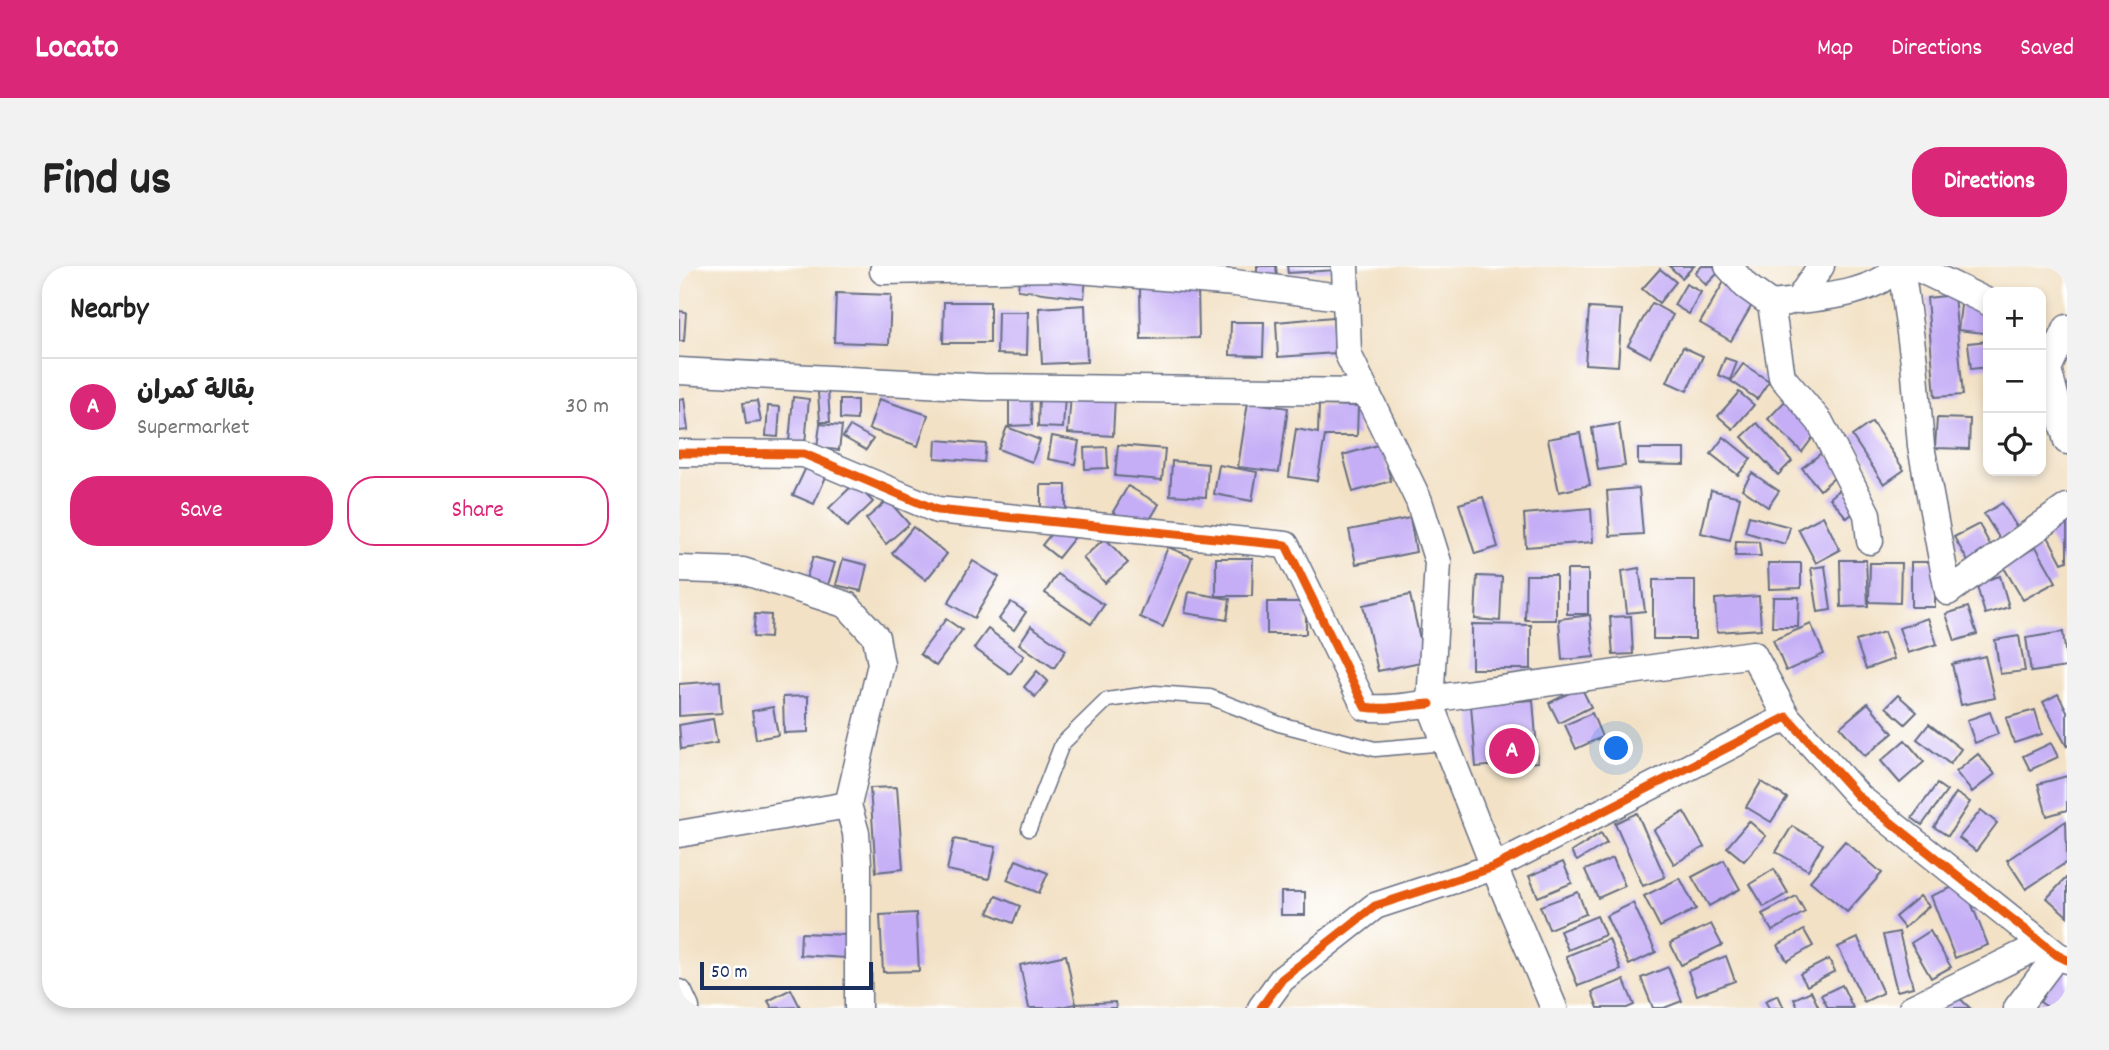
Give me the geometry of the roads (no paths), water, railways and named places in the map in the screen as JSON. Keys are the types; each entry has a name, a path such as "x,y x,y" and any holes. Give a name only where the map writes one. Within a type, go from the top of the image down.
{"street":[{"path":"1345,266 1348,354 1419,501 1438,562 1430,701 1494,867 1554,1008"},
{"path":"1728,266 1747,286 1771,304 1782,377 1820,422 1867,514 1870,541"},
{"path":"1798,300 1821,266"},
{"path":"1771,304 1845,295 1890,274 1898,266"},
{"path":"1898,266 1914,362 1921,446 1948,592 2067,508"},
{"path":"1913,266 1983,300"},
{"path":"883,271 1054,268 1235,283 1347,298"},
{"path":"2057,331 2048,369 2067,441"},
{"path":"679,371 983,387 1366,391"},
{"path":"679,453 804,454 937,510 1286,545 1365,706 1380,710 1753,654 1787,717 1859,797 2056,953"},
{"path":"679,569 743,571 847,605 876,637 881,664 848,805 856,833 858,864 857,1008"},
{"path":"1261,1008 1282,979 1375,906 1494,867 1787,717"},
{"path":"679,834 848,805"},
{"path":"1912,1008 2056,953"},
{"path":"2017,1008 2056,953"},
{"path":"679,993 686,1008"}],"lane":[{"path":"1029,829 1062,744 1107,700 1155,693 1210,697 1279,724 1375,749 1446,743"}],"place":[{"name":"بقالة كمران","path":"1512,751"}]}
